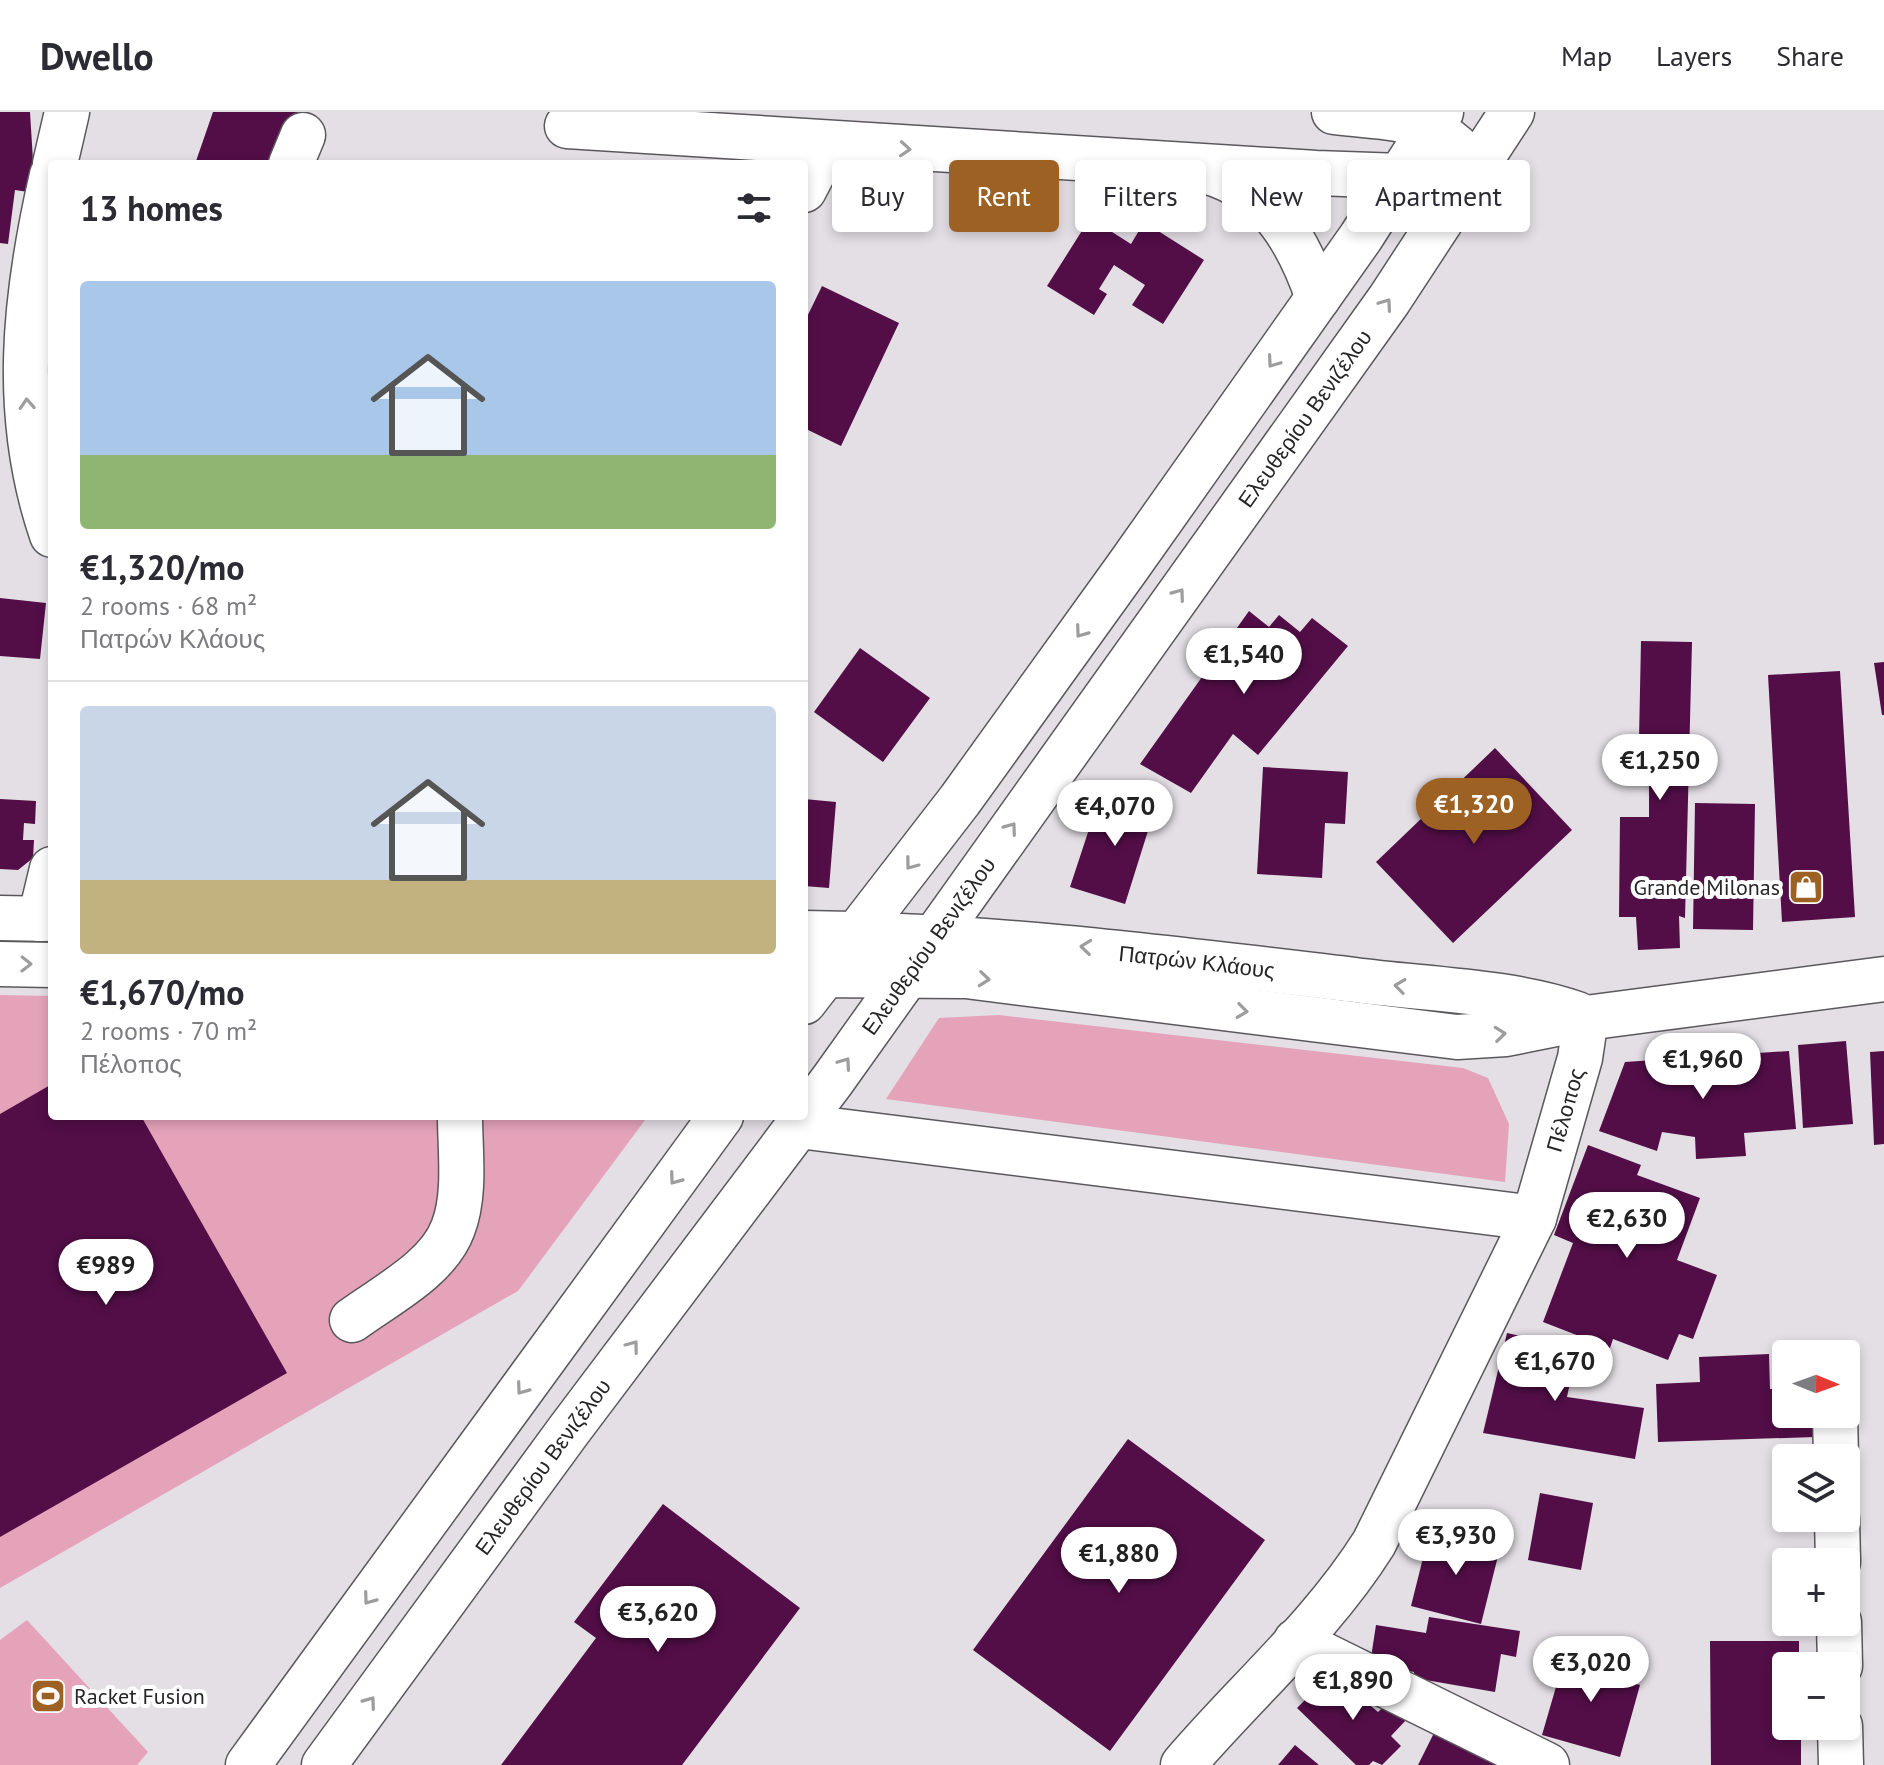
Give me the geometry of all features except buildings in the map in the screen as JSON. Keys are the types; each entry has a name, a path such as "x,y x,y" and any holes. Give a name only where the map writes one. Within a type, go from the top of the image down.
{"main road":[{"path":"56,160 67,112"},
{"path":"1334,112 1436,120 1470,160"},
{"name":"Ελευθερίου Βενιζέλου","path":"1481,160 1512,112"},
{"path":"1411,160 1436,120"},
{"path":"567,126 734,124 828,144 1084,160"},
{"path":"808,182 828,144"},
{"path":"1206,167 1347,174"},
{"path":"1206,171 1221,174 1253,191 1278,221 1318,298"},
{"path":"48,199 24,343 29,474 48,524"},
{"path":"811,984 857,934 970,787 1363,232"},
{"name":"Ελευθερίου Βενιζέλου","path":"808,1113 1389,300 1434,232"},
{"path":"31,918 48,878"},
{"name":"Πατρών Κλάους","path":"808,933 933,937 1129,952 1536,1004 1586,1018"},
{"path":"0,964 48,965"},
{"name":"Πατρών Κλάους","path":"811,984 906,974 989,979 1457,1037 1506,1034 1586,1018 1884,979"},
{"name":"Πέλοπος","path":"1183,1765 1350,1581 1374,1543 1534,1218 1577,1072 1586,1018"},
{"path":"352,1320 423,1267 449,1236 459,1197 460,1120"},
{"path":"248,1765 718,1120"},
{"name":"Ελευθερίου Βενιζέλου","path":"324,1765 569,1430 803,1120"},
{"path":"799,1126 1534,1218"},
{"path":"1296,1641 1547,1765"},
{"path":"1840,1740 1841,1765"}],"shaded area":[{"path":"0,995 48,996 48,1120 645,1120 518,1291 0,1588"},
{"path":"999,1015 1463,1068 1488,1078 1509,1124 1505,1182 886,1099 939,1018"},
{"name":"Racket Fusion","path":"27,1620 148,1752 137,1765 0,1765 0,1640"}],"place":[{"name":"Grande Milonas","path":"1806,887"},
{"name":"Racket Fusion","path":"48,1696"}]}
